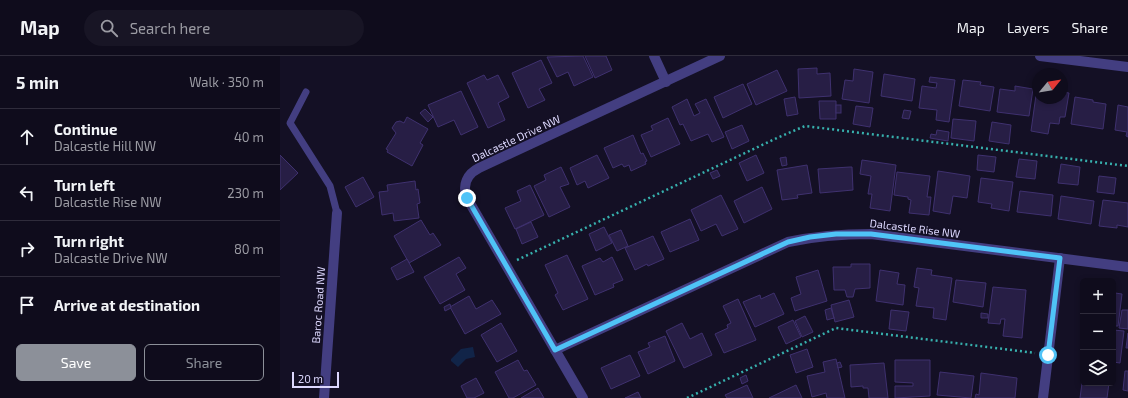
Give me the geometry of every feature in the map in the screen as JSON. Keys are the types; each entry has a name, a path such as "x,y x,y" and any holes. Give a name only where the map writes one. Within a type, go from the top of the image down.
{"street":[{"path":"654,56 666,82"},
{"name":"Dalcastle Drive NW","path":"583,398 467,198 465,182 468,176 479,168 720,56"},
{"path":"1040,56 1128,68"},
{"name":"Baroc Road NW","path":"324,398 337,213"},
{"name":"Dalcastle Rise NW","path":"555,350 788,242 810,237 836,234 871,234 1128,267"},
{"path":"1043,398 1060,258"}],"lane":[{"path":"306,92 290,123 330,186 337,213"}],"path":[{"path":"517,260 805,126 1128,166"},
{"path":"687,398 836,328 1035,353"}],"water":[{"path":"473,347 475,357 466,359 458,367 451,361 451,359 461,349"}],"building":[{"path":"583,56 593,77 574,86 568,72 557,77 547,57"},
{"path":"585,56 606,56 612,70 595,78"},
{"path":"541,60 552,83 539,89 545,100 528,108 512,73"},
{"path":"817,68 817,74 830,73 831,96 799,98 798,69"},
{"path":"854,69 873,72 869,103 842,99 845,80 853,81"},
{"path":"777,70 787,91 756,105 747,84"},
{"path":"884,74 915,79 912,101 881,96"},
{"path":"484,75 487,80 498,75 509,97 498,103 505,120 488,128 467,83"},
{"path":"930,77 955,80 949,122 936,120 937,110 919,108 922,86 936,88 937,83 929,82"},
{"path":"963,80 981,82 980,85 994,87 990,111 959,106"},
{"path":"743,84 752,104 723,118 714,97"},
{"path":"1015,86 1032,89 1029,116 997,112 1000,89 1015,91"},
{"path":"461,91 478,127 461,135 454,120 438,127 428,105"},
{"path":"795,97 798,114 787,116 784,99"},
{"path":"1075,97 1106,104 1103,129 1071,124"},
{"path":"687,99 694,116 700,113 695,104 706,99 724,137 712,142 708,134 691,141 683,124 680,125 672,107"},
{"path":"819,101 836,101 836,119 820,119"},
{"path":"1035,104 1067,104 1065,117 1060,117 1059,124 1050,123 1048,134 1031,131"},
{"path":"836,105 841,105 841,113 836,113"},
{"path":"1118,105 1128,107 1128,137 1126,136 1127,132 1115,130"},
{"path":"856,106 873,108 870,127 853,124"},
{"path":"425,109 433,117 428,122 420,113"},
{"path":"904,110 911,111 909,119 902,118"},
{"path":"407,117 428,129 420,143 423,145 412,166 387,152 388,150 386,149 396,133 392,128 396,122 400,121 404,123"},
{"path":"668,118 680,144 651,157 641,135 653,130 651,126"},
{"path":"953,119 976,121 974,141 951,138"},
{"path":"992,122 1011,125 1009,144 989,141"},
{"path":"742,125 749,141 732,149 725,132"},
{"path":"937,130 949,132 948,141 930,138 931,134 936,135"},
{"path":"633,135 641,154 643,153 647,161 645,162 646,164 631,171 629,165 624,167 622,164 613,168 604,148"},
{"path":"280,155 298,173 280,190"},
{"path":"597,155 609,178 588,188 585,181 577,185 570,168"},
{"path":"756,155 764,173 747,181 739,163"},
{"path":"978,155 996,157 994,172 977,170"},
{"path":"786,157 787,165 782,166 780,158"},
{"path":"1019,159 1037,161 1035,179 1016,177"},
{"path":"862,160 896,165 890,211 870,208 872,194 868,194 871,176 860,174"},
{"path":"1061,164 1080,167 1078,185 1058,183"},
{"path":"807,165 812,193 797,195 798,198 782,200 777,170"},
{"path":"561,167 569,184 560,187 570,207 549,217 534,186 546,180 544,175"},
{"path":"852,167 853,190 820,193 818,169"},
{"path":"717,170 720,176 713,179 710,173"},
{"path":"938,171 970,176 967,198 953,196 950,214 933,211"},
{"path":"897,172 930,176 927,197 931,197 929,215 909,213 911,200 908,199 908,197 894,195"},
{"path":"1099,176 1116,178 1114,194 1097,192"},
{"path":"363,177 374,197 356,207 345,187"},
{"path":"981,178 1013,182 1009,211 991,208 992,204 978,202"},
{"path":"415,181 420,203 417,204 419,218 394,221 393,213 382,215 379,192 388,191 387,185"},
{"path":"530,185 544,215 515,229 505,208 521,201 517,191"},
{"path":"762,187 772,209 744,223 734,201"},
{"path":"1020,191 1053,195 1051,216 1017,212"},
{"path":"721,195 738,229 722,236 716,224 701,231 691,210"},
{"path":"1061,196 1094,201 1091,224 1058,219"},
{"path":"1103,200 1128,203 1128,227 1117,225 1117,228 1099,226"},
{"path":"690,219 699,240 670,252 661,232"},
{"path":"421,220 430,235 433,233 441,245 409,263 394,236"},
{"path":"531,222 538,237 522,244 516,229"},
{"path":"604,227 612,243 596,251 589,234"},
{"path":"621,230 628,246 617,251 609,235"},
{"path":"653,236 664,259 648,266 647,264 635,270 625,248"},
{"path":"567,255 588,299 563,310 555,295 558,293 545,265"},
{"path":"459,257 466,268 456,274 465,290 440,304 424,277"},
{"path":"612,257 623,280 613,284 614,287 595,295 582,266 600,258 603,262"},
{"path":"407,259 414,272 397,280 391,268"},
{"path":"851,264 870,264 870,288 855,289 853,297 847,297 845,290 834,290 833,267 851,267"},
{"path":"917,268 932,270 931,275 952,278 946,320 933,318 934,308 916,306 919,288 914,287"},
{"path":"818,270 827,301 795,311 791,298 801,294 796,277"},
{"path":"880,270 899,273 897,284 905,285 903,305 876,301"},
{"path":"956,280 986,283 983,307 953,302"},
{"path":"993,287 1026,290 1022,338 1003,336 1005,319 1001,319 1000,324 988,323"},
{"path":"774,293 784,314 755,327 743,302 760,295 761,299"},
{"path":"1116,293 1122,294 1118,326 1116,326"},
{"path":"469,296 476,309 492,300 501,314 465,334 450,307"},
{"path":"738,299 756,340 724,353 715,334 728,328 727,325 731,323 723,306"},
{"path":"849,300 854,317 835,322 831,305"},
{"path":"450,304 451,308 445,311 444,307"},
{"path":"831,308 834,318 827,320 825,310"},
{"path":"891,310 909,312 906,331 889,329"},
{"path":"1122,310 1128,310 1128,329 1119,328"},
{"path":"981,313 988,314 988,318 981,318"},
{"path":"805,316 813,332 802,337 795,321"},
{"path":"793,320 801,337 786,344 778,327"},
{"path":"501,323 517,351 497,362 481,335"},
{"path":"682,323 690,339 702,333 712,355 684,368 666,331"},
{"path":"1116,330 1124,331 1120,363 1116,362"},
{"path":"1128,333 1128,348 1126,348"},
{"path":"665,336 675,361 648,374 638,352 650,347 648,343"},
{"path":"807,349 813,367 796,373 790,355"},
{"path":"630,355 640,376 611,389 601,368"},
{"path":"836,359 845,398 827,398 826,393 812,397 807,376 825,372 823,362"},
{"path":"518,360 524,371 527,370 536,385 513,398 509,398 495,372"},
{"path":"895,360 930,360 930,396 895,398 895,386 913,386 913,383 895,382"},
{"path":"840,362 842,367 838,368 837,363"},
{"path":"884,363 888,398 869,398 868,388 863,388 863,386 851,387 850,365"},
{"path":"1125,371 1128,371 1128,391 1123,390"},
{"path":"940,372 974,376 971,398 937,395"},
{"path":"981,373 1017,378 1015,398 975,398 976,394 979,395"},
{"path":"746,375 748,381 742,384 740,378"},
{"path":"476,378 484,393 474,398 467,398 461,386"},
{"path":"747,385 753,398 727,398 725,395"},
{"path":"796,385 802,398 769,398 794,386"},
{"path":"1082,386 1109,386 1107,398 1080,398"},
{"path":"538,388 544,398 521,398"},
{"path":"638,392 641,398 625,398"}],"route":[{"path":"467,198 555,350 788,242 810,237 836,234 871,234 1060,258 1048,355"}]}
